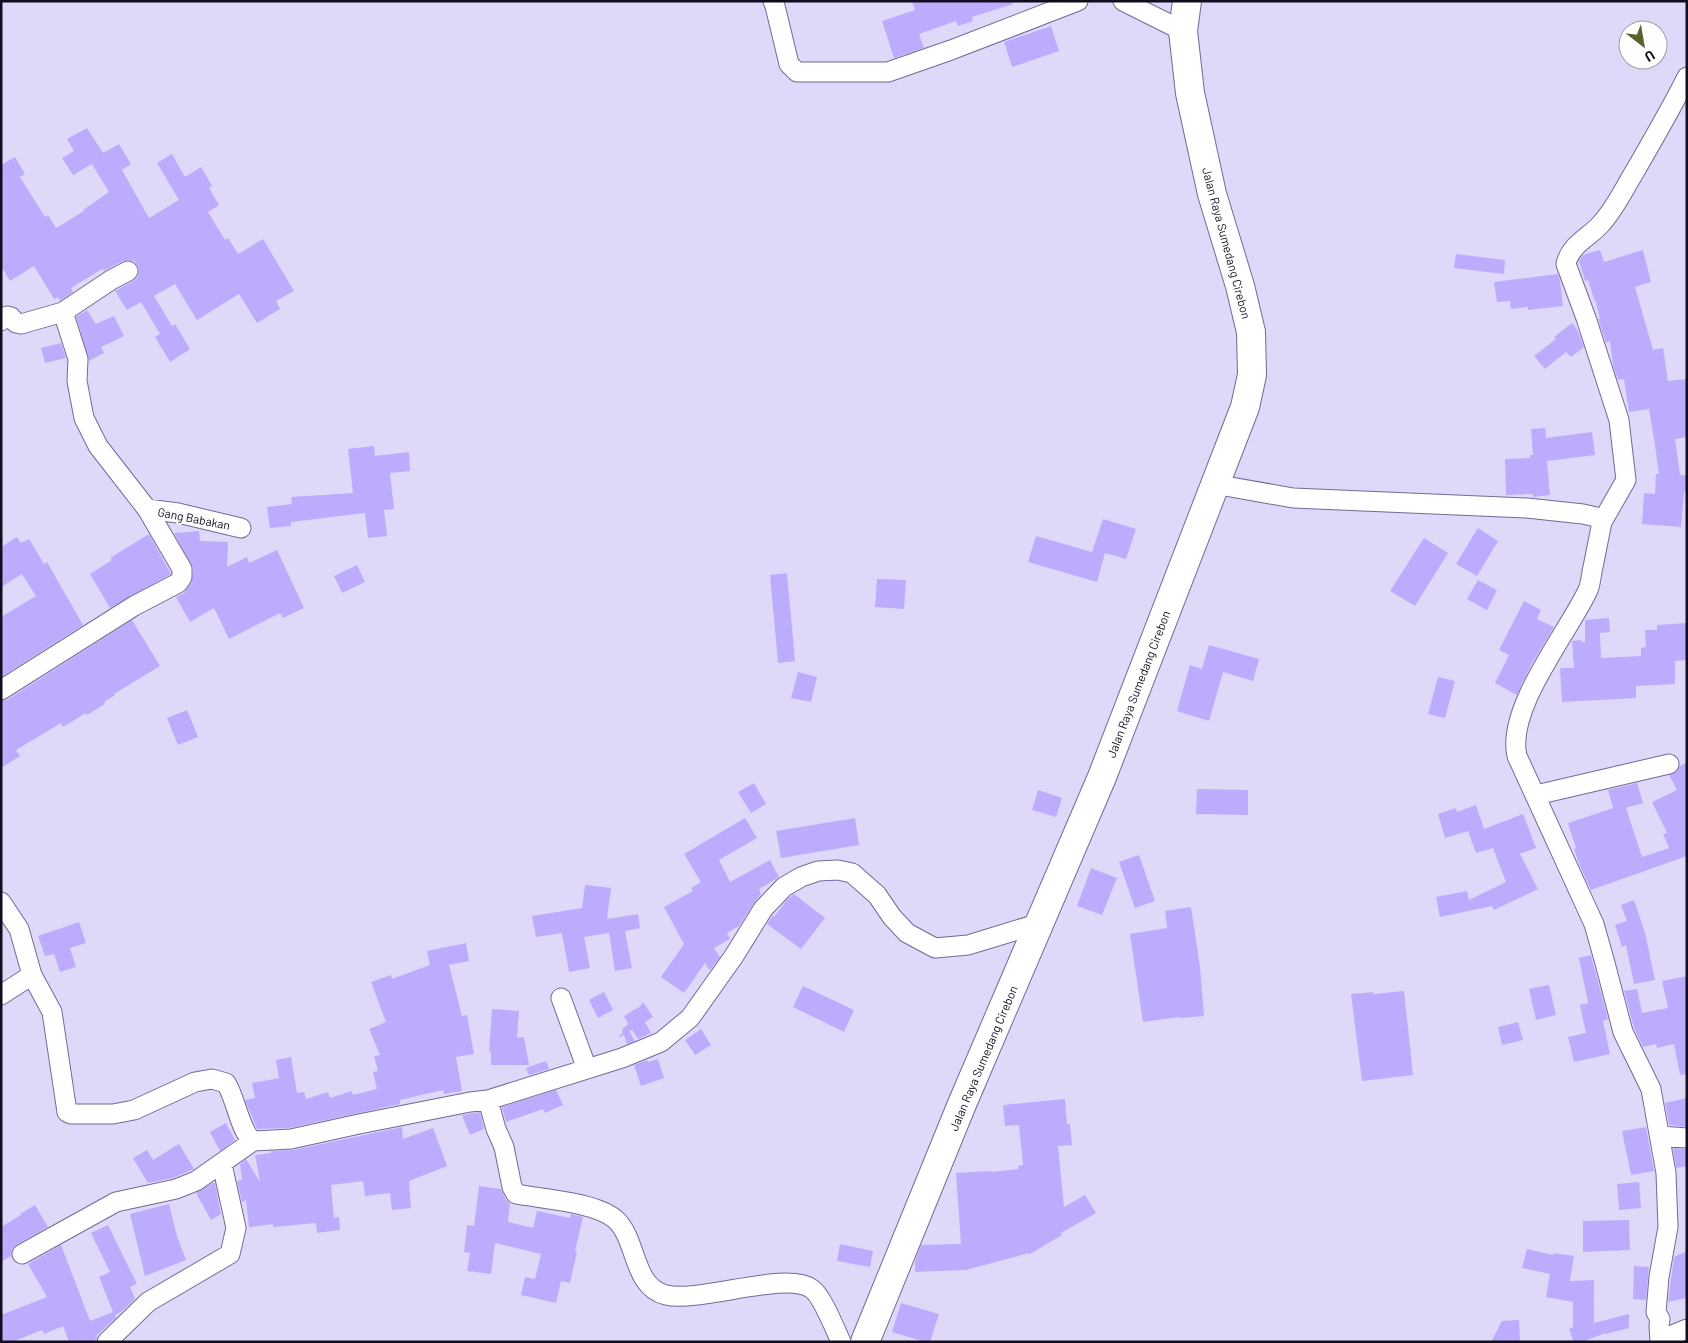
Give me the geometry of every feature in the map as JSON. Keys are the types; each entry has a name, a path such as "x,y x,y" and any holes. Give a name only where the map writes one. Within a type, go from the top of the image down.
{"highway":[{"name":"Jalan Raya Sumedang Cirebon","path":"865,1342 962,1104 1102,777 1245,407 1252,375 1251,332 1240,286 1212,194 1190,93 1183,30 1187,1"}],"street":[{"path":"773,1 776,6 789,64 796,72 888,72 1078,1"},
{"path":"1128,2 1183,30"},
{"path":"1687,77 1610,213 1592,234 1576,246 1568,255 1566,264 1586,318 1619,420 1626,480 1602,522 1589,588 1532,687 1515,736 1517,756 1594,924 1606,962 1623,1032 1651,1089 1666,1174 1668,1227 1659,1277 1656,1312 1660,1319 1658,1326 1660,1341 1687,1329"},
{"path":"1,321 8,316 20,324 63,312 128,271"},
{"path":"1,690 134,606 178,582 182,577 182,569 147,509 98,446 84,418 77,381 78,359 63,312"},
{"path":"1214,484 1292,498 1527,508 1583,514 1596,517 1602,522"},
{"name":"Gang Babakan","path":"147,509 178,513 241,528"},
{"path":"1536,795 1669,764"},
{"path":"22,1254 116,1202 186,1186 222,1164 253,1141 291,1139 470,1102 488,1100 622,1058 661,1042 690,1018 734,956 763,909 784,888 801,877 818,871 838,870 852,873 877,895 892,917 907,933 935,948 968,945 1040,923"},
{"path":"1,902 19,929 32,975 52,1012 67,1112 71,1114 113,1114 134,1110 195,1082 212,1078 226,1082 232,1092 244,1129 249,1139 253,1141"},
{"path":"1,995 32,975"},
{"path":"561,998 587,1069"},
{"path":"488,1100 496,1129 504,1147 512,1187 516,1194 598,1209 614,1218 622,1226 629,1239 640,1272 650,1286 665,1295 684,1295 795,1282 812,1288 819,1297 840,1342"},
{"path":"1660,1136 1687,1138"},
{"path":"107,1342 148,1302 230,1254 236,1228 222,1164"}],"building":[{"path":"912,1 1012,1 1013,4 972,17 973,21 958,26 956,21 919,34 924,48 894,58 882,21 915,10"},
{"path":"1051,26 1059,51 1012,67 1004,42"},
{"path":"87,128 103,153 119,144 131,164 122,170 149,218 179,200 157,163 172,154 185,177 201,167 212,186 209,188 219,205 208,212 225,240 228,238 238,254 263,239 294,291 276,301 280,309 257,323 239,294 197,320 175,284 154,296 172,326 175,324 190,349 170,362 155,337 160,334 141,302 127,310 115,291 138,277 138,266 134,261 123,261 104,271 102,269 71,288 73,292 60,301 58,297 54,299 34,266 10,281 1,266 1,165 15,157 25,174 20,177 45,217 48,215 56,228 84,211 109,192 92,164 73,175 62,158 74,151 67,139"},
{"path":"1600,250 1604,262 1643,250 1651,282 1635,287 1653,350 1663,348 1668,381 1687,379 1687,437 1675,439 1680,475 1687,475 1687,492 1684,492 1681,527 1642,524 1644,493 1655,494 1656,474 1659,474 1654,439 1649,409 1629,412 1624,379 1618,380 1613,366 1610,341 1606,343 1598,319 1600,319 1596,303 1598,302 1595,302 1588,280 1585,281 1579,261 1583,255"},
{"path":"1456,254 1505,260 1504,274 1454,268"},
{"path":"1558,274 1563,306 1528,310 1528,307 1511,309 1510,301 1497,302 1494,282"},
{"path":"87,310 96,324 114,316 124,336 101,347 104,353 89,361 76,317"},
{"path":"1572,323 1578,331 1584,347 1571,357 1566,352 1545,369 1534,356 1556,339 1554,337"},
{"path":"61,343 66,358 45,363 41,348"},
{"path":"1545,428 1546,438 1592,432 1595,455 1547,461 1550,495 1533,497 1533,494 1506,495 1505,459 1530,458 1530,455 1533,455 1531,429"},
{"path":"374,446 375,456 409,452 410,471 390,473 394,509 384,510 387,536 368,538 365,513 291,522 291,526 270,528 267,507 292,504 291,497 353,493 348,449"},
{"path":"1103,519 1136,529 1126,559 1105,553 1097,582 1028,562 1036,536 1092,552"},
{"path":"1478,528 1498,541 1477,576 1456,564"},
{"path":"199,531 200,541 228,542 227,567 247,557 249,563 277,550 304,608 283,618 280,613 229,639 214,608 190,622 176,597 184,593 191,583 193,569 174,533"},
{"path":"149,534 171,574 110,608 90,574 112,560 110,558"},
{"path":"17,537 21,543 29,539 44,564 47,562 83,625 1,677 1,617 36,596 22,574 1,587 1,547"},
{"path":"1424,538 1448,553 1415,606 1390,591"},
{"path":"357,565 365,582 342,593 334,576"},
{"path":"787,573 795,661 778,663 770,575"},
{"path":"877,579 906,580 904,609 875,607"},
{"path":"1478,580 1497,590 1487,610 1467,599"},
{"path":"1524,601 1541,610 1537,619 1554,627 1531,665 1517,695 1495,683 1509,655 1499,650"},
{"path":"1609,618 1610,632 1600,633 1601,658 1641,656 1641,648 1646,647 1645,630 1657,630 1657,625 1687,623 1687,660 1675,661 1675,684 1636,686 1636,698 1562,702 1560,668 1574,668 1572,641 1580,640 1585,643 1585,620"},
{"path":"132,620 160,666 114,694 104,702 105,704 87,715 86,713 63,727 61,723 16,750 20,756 1,768 1,701 7,700"},
{"path":"1209,645 1259,659 1253,681 1223,672 1209,721 1177,711 1190,665 1202,669"},
{"path":"798,672 817,677 811,702 791,698"},
{"path":"1438,677 1455,681 1445,718 1428,714"},
{"path":"187,710 198,737 178,745 167,718"},
{"path":"1687,762 1687,856 1591,890 1574,849 1576,848 1568,823 1613,808 1608,790 1637,783 1643,803 1626,808 1642,857 1669,848 1663,834 1667,833 1652,802 1677,790 1669,775 1676,772 1680,766"},
{"path":"754,783 766,804 751,813 738,792"},
{"path":"1197,789 1248,790 1248,815 1196,814"},
{"path":"1038,790 1062,798 1056,817 1032,810"},
{"path":"1476,805 1484,829 1523,814 1536,848 1520,854 1538,889 1494,910 1492,906 1440,917 1436,897 1467,891 1469,900 1506,882 1493,848 1476,853 1468,831 1445,838 1438,814 1456,808 1457,812"},
{"path":"745,818 757,838 719,860 730,882 770,860 779,877 759,889 761,894 739,926 727,933 730,939 714,948 720,957 709,970 705,963 684,993 661,977 684,944 664,907 693,891 691,888 701,882 684,854"},
{"path":"855,818 859,845 781,858 776,831"},
{"path":"1139,855 1155,901 1135,908 1119,862"},
{"path":"1091,868 1117,878 1102,915 1077,906"},
{"path":"585,885 611,888 607,919 638,914 640,928 625,931 632,968 615,971 609,933 584,937 590,968 569,972 562,933 536,937 532,916 582,908"},
{"path":"794,894 825,918 801,949 767,924 772,916 774,917"},
{"path":"1634,900 1645,933 1655,980 1634,984 1626,945 1622,947 1615,925 1627,921 1621,905"},
{"path":"1191,907 1200,967 1204,1016 1143,1022 1130,934 1167,928 1165,911"},
{"path":"79,922 86,943 70,948 76,967 60,972 54,954 45,956 38,936"},
{"path":"466,943 469,961 449,965 462,1016 467,1015 474,1054 456,1057 462,1091 444,1094 443,1090 400,1100 400,1104 289,1128 257,1129 245,1100 255,1098 252,1083 279,1078 276,1060 291,1057 297,1093 304,1092 306,1099 328,1092 330,1098 352,1091 353,1095 377,1089 373,1072 378,1071 374,1056 380,1055 369,1029 386,1022 371,982 391,975 392,979 430,965 427,951"},
{"path":"1591,955 1608,1019 1603,1021 1610,1054 1574,1062 1568,1037 1586,1033 1580,1005 1588,1003 1579,958"},
{"path":"1687,976 1687,1074 1680,1075 1674,1044 1657,1048 1656,1044 1643,1047 1634,1028 1624,991 1637,989 1642,1013 1668,1008 1662,981"},
{"path":"1549,985 1556,1015 1536,1020 1529,989"},
{"path":"803,986 854,1010 844,1032 793,1007"},
{"path":"1404,991 1413,1075 1362,1081 1351,994"},
{"path":"604,992 613,1010 598,1018 589,1000"},
{"path":"643,1002 653,1017 645,1022 651,1033 638,1039 632,1030 629,1031 635,1041 627,1044 624,1035 618,1038 628,1024 624,1016 639,1008"},
{"path":"492,1009 519,1011 517,1038 524,1037 529,1065 491,1065 491,1051 489,1052"},
{"path":"1518,1022 1523,1040 1502,1045 1498,1027"},
{"path":"701,1029 711,1045 695,1055 685,1040"},
{"path":"658,1059 664,1078 641,1086 634,1065 647,1060 648,1062"},
{"path":"546,1061 549,1069 529,1075 526,1068"},
{"path":"556,1090 563,1105 545,1113 543,1109 506,1122 502,1107"},
{"path":"1687,1098 1687,1127 1669,1125 1665,1103"},
{"path":"1065,1099 1067,1124 1070,1124 1072,1145 1058,1146 1064,1207 1085,1195 1096,1213 1030,1254 966,1270 915,1272 915,1261 921,1245 961,1244 956,1173 1019,1169 1018,1166 1023,1165 1019,1125 1005,1126 1003,1105"},
{"path":"480,1112 484,1129 470,1135 462,1115"},
{"path":"226,1123 235,1140 220,1151 210,1132"},
{"path":"402,1127 403,1139 433,1128 447,1166 409,1181 411,1208 392,1210 390,1193 365,1196 363,1181 331,1185 334,1218 339,1217 340,1230 317,1233 316,1223 273,1227 273,1224 249,1227 246,1200 242,1202 237,1181 242,1180 240,1164 246,1159 260,1182 255,1155 271,1153 271,1151 293,1150"},
{"path":"1646,1127 1654,1171 1631,1175 1622,1131"},
{"path":"179,1144 194,1169 173,1178 148,1183 133,1158 147,1150 153,1160"},
{"path":"1673,1148 1687,1149 1687,1166 1676,1168"},
{"path":"1639,1182 1641,1208 1619,1210 1617,1184"},
{"path":"215,1183 221,1214 211,1220 196,1193"},
{"path":"479,1186 501,1189 510,1204 508,1222 533,1228 537,1211 570,1218 571,1214 583,1217 570,1283 561,1281 556,1303 521,1295 525,1277 535,1279 541,1254 495,1243 491,1274 467,1271 470,1253 464,1252 467,1225 474,1226"},
{"path":"169,1204 177,1236 186,1260 145,1276 130,1214"},
{"path":"35,1205 48,1227 17,1244 12,1249 11,1256 1,1262 1,1227"},
{"path":"1629,1220 1630,1250 1583,1252 1583,1221"},
{"path":"108,1225 137,1284 130,1287 135,1299 115,1315 116,1318 97,1335 96,1340 91,1342 69,1342 63,1326 44,1334 42,1330 12,1342 1,1342 1,1315 47,1297 28,1264 61,1245 90,1321 113,1312 99,1277 110,1272 91,1233"},
{"path":"840,1244 873,1251 870,1267 837,1261"},
{"path":"1527,1249 1553,1255 1554,1253 1574,1256 1570,1281 1594,1280 1594,1323 1629,1314 1629,1328 1606,1333 1581,1342 1574,1342 1569,1329 1573,1327 1573,1302 1546,1297 1550,1274 1522,1268"},
{"path":"1687,1251 1687,1298 1668,1302 1674,1257"},
{"path":"1634,1266 1649,1267 1646,1300 1633,1299"},
{"path":"901,1303 939,1314 930,1342 892,1332"},
{"path":"1519,1320 1520,1342 1491,1342 1502,1321"}]}
